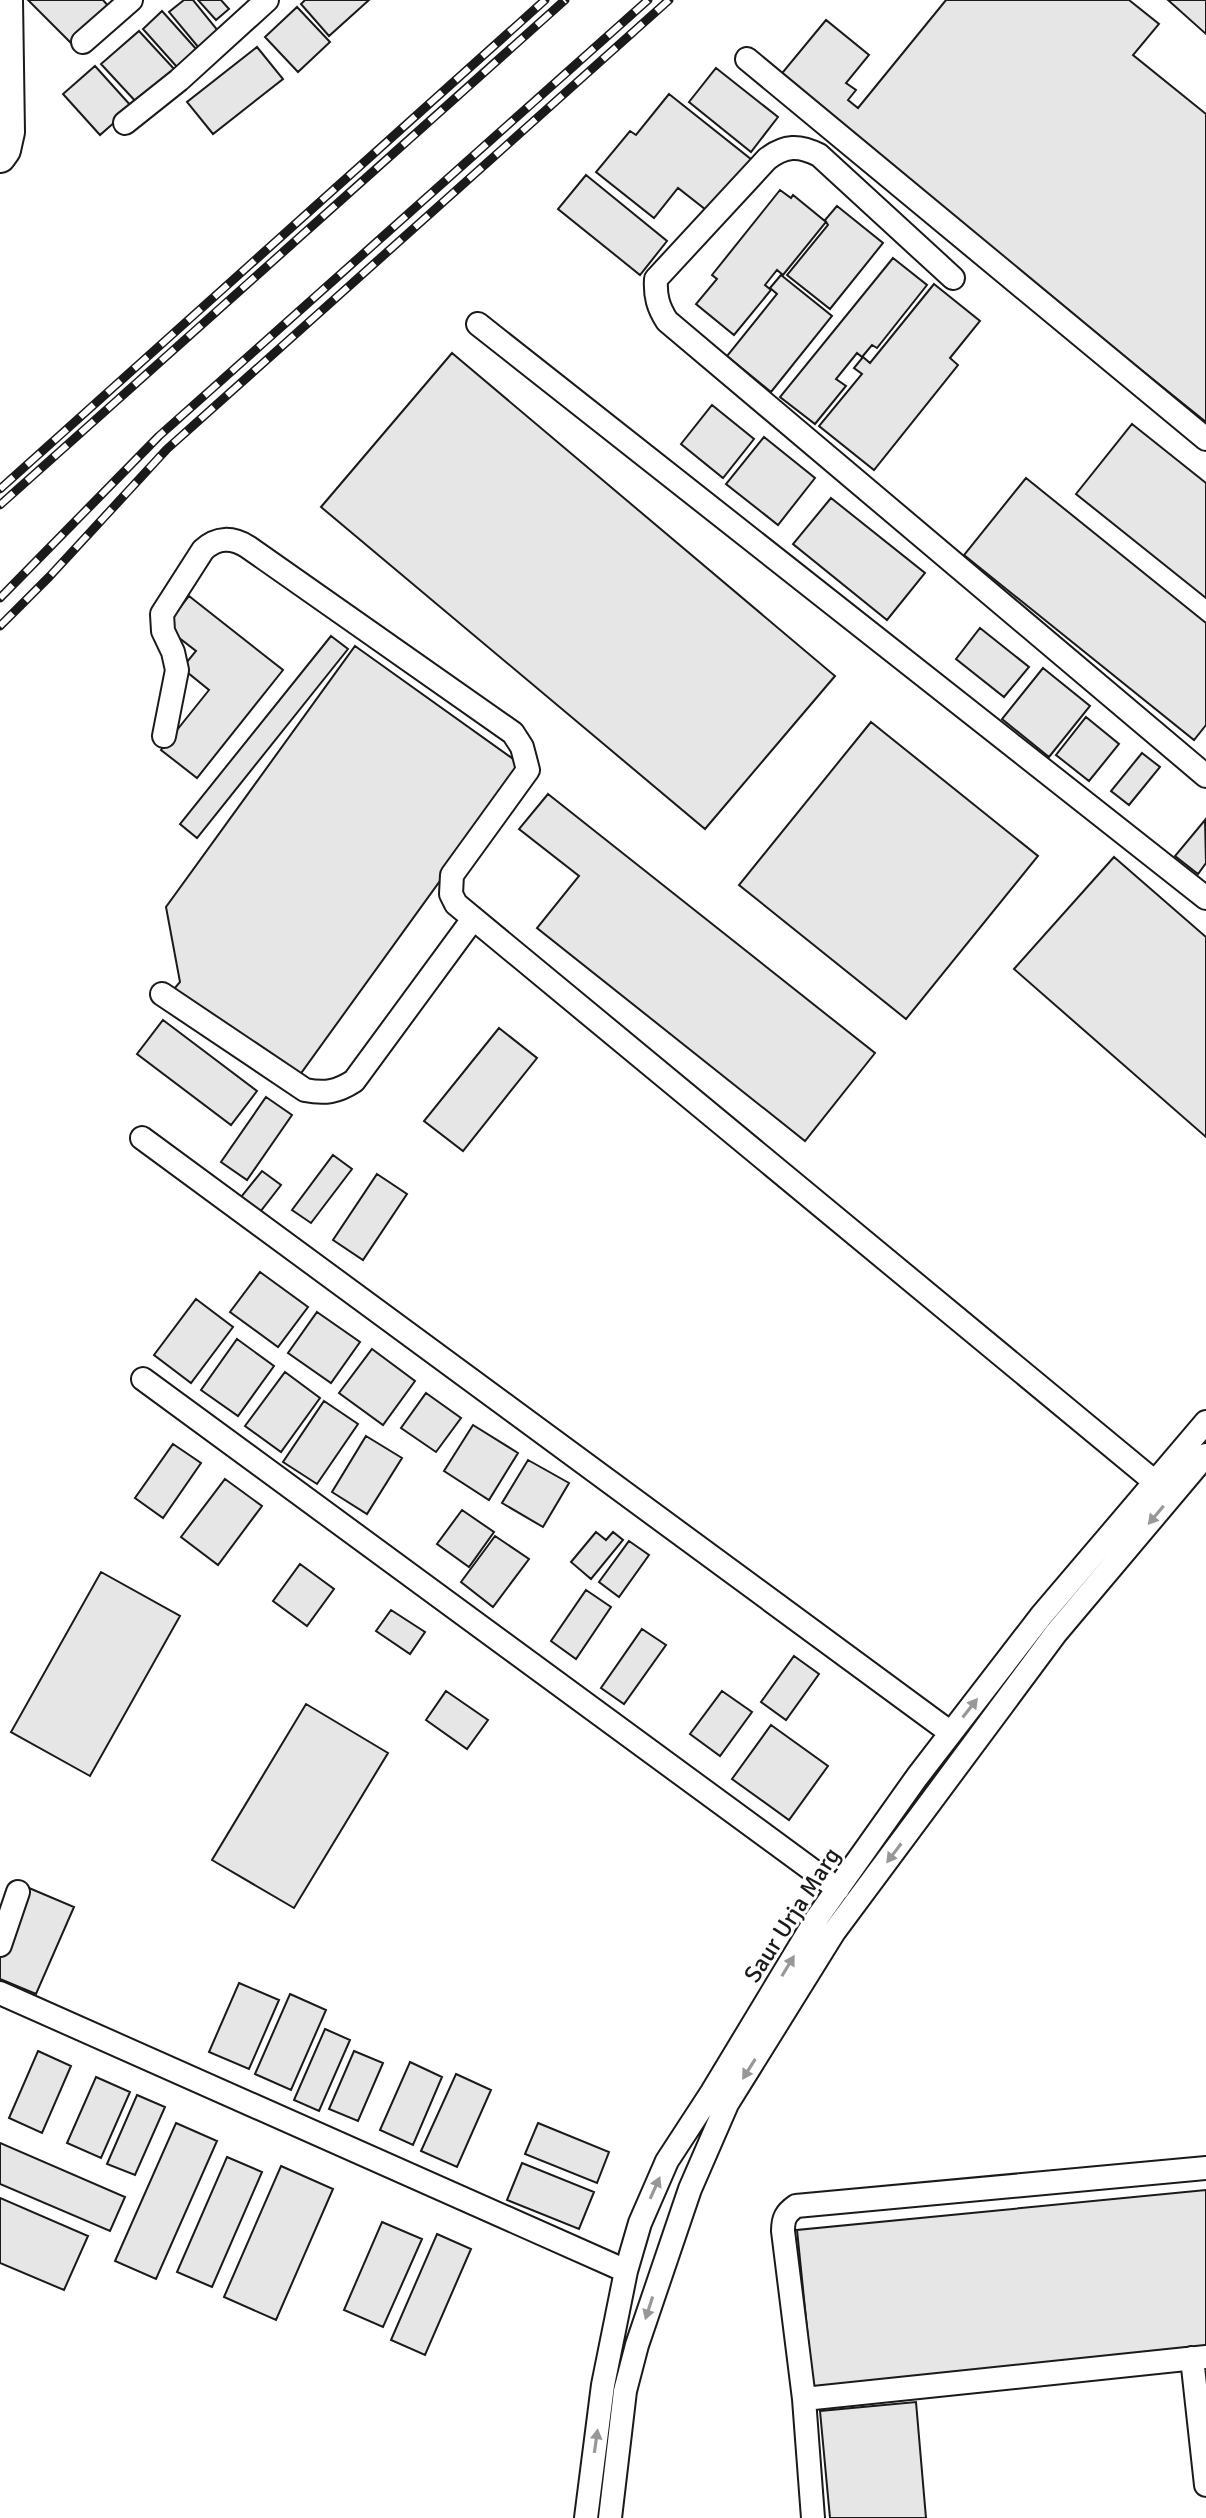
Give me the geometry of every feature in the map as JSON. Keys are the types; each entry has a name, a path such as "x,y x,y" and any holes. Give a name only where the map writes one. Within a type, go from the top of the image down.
{"main road":[{"path":"0,157 9,132 7,0"}],"street":[{"path":"83,42 131,0"},
{"path":"125,123 179,80 267,0"},
{"path":"747,59 1206,439"},
{"path":"953,278 819,155 804,147 790,147 767,159 656,279 655,294 659,309 667,321 1206,776"},
{"path":"478,324 1206,898"},
{"path":"164,736 177,670 163,631 162,614 203,550 219,540 238,541 513,733 522,747 528,770 452,875 451,894 456,904 1155,1482"},
{"path":"162,994 305,1090 331,1093 354,1081 473,919"},
{"path":"142,1138 951,1733"},
{"path":"143,1379 838,1889"},
{"name":"Saur Urja Marg","path":"586,2518 603,2385 626,2271 640,2223 667,2161 817,1918 899,1803 1041,1616 1206,1422"},
{"name":"Saur Urja Marg","path":"610,2518 625,2391 637,2345 690,2189 727,2104 834,1932 1056,1633 1206,1455"},
{"path":"899,1803 920,1818"},
{"path":"0,1945 18,1892"},
{"path":"0,1993 626,2271"},
{"path":"813,2518 804,2399 783,2231 787,2212 796,2206 1206,2168"},
{"path":"804,2399 1199,2357 1206,2485"}],"building":[{"path":"28,0 103,0 110,8 72,44"},
{"path":"184,0 193,0 219,32 199,48 169,12"},
{"path":"198,0 221,0 229,9 216,20"},
{"path":"305,0 369,0 329,36 301,4"},
{"path":"946,0 1129,0 1159,24 1133,55 1206,114 1206,422 778,78 826,20 869,55 846,83 856,90 848,100 858,108"},
{"path":"1168,0 1206,0 1206,34"},
{"path":"297,7 330,42 298,72 265,37"},
{"path":"162,11 197,50 177,67 143,29"},
{"path":"139,31 175,70 138,104 101,64"},
{"path":"257,47 283,79 213,134 187,102"},
{"path":"95,66 132,107 100,135 63,94"},
{"path":"716,68 778,117 751,152 689,102"},
{"path":"669,94 752,160 710,213 678,188 654,218 596,172 630,131 636,135"},
{"path":"586,175 667,241 640,275 558,209"},
{"path":"780,190 791,198 793,195 826,222 783,275 777,270 765,285 771,290 734,335 696,304 717,279 712,275"},
{"path":"837,206 883,243 830,309 787,275 828,225 825,220"},
{"path":"893,258 927,285 877,348 872,345 862,357 857,353 836,379 846,386 815,424 780,397"},
{"path":"781,275 832,316 771,392 727,356 777,294 770,288"},
{"path":"934,284 980,321 950,358 958,365 874,470 819,426 862,374 854,368 863,357 870,363"},
{"path":"452,353 835,676 705,829 321,507"},
{"path":"712,405 754,439 723,478 681,444"},
{"path":"1132,424 1206,483 1206,598 1076,494"},
{"path":"764,437 815,478 778,525 726,484"},
{"path":"1026,478 1206,623 1206,725 1194,740 964,555"},
{"path":"831,498 925,573 887,620 793,544"},
{"path":"189,596 283,670 197,778 161,750 209,690 182,668 196,651 165,627"},
{"path":"980,628 1029,667 1004,697 956,659"},
{"path":"331,636 348,649 197,838 180,824"},
{"path":"355,646 523,766 299,1076 174,989 180,982 166,907"},
{"path":"1043,668 1090,706 1049,757 1002,719"},
{"path":"1086,717 1119,744 1089,781 1056,755"},
{"path":"871,722 1038,856 906,1019 739,885"},
{"path":"1142,753 1160,767 1129,805 1111,791"},
{"path":"548,794 875,1053 805,1141 537,928 579,876 519,829"},
{"path":"1205,820 1206,863 1198,874 1175,856"},
{"path":"1114,857 1206,937 1206,1137 1014,969"},
{"path":"163,1020 257,1091 231,1125 137,1054"},
{"path":"499,1028 537,1058 463,1151 424,1121"},
{"path":"266,1097 292,1115 247,1180 221,1162"},
{"path":"333,1155 352,1169 311,1223 292,1210"},
{"path":"262,1171 281,1185 260,1212 241,1197"},
{"path":"377,1174 407,1194 363,1260 333,1240"},
{"path":"260,1272 308,1307 278,1347 230,1312"},
{"path":"196,1299 233,1327 191,1383 154,1355"},
{"path":"317,1312 360,1342 331,1383 288,1353"},
{"path":"237,1339 274,1366 238,1416 201,1390"},
{"path":"372,1349 415,1381 383,1425 339,1393"},
{"path":"285,1372 320,1398 281,1452 245,1426"},
{"path":"426,1393 461,1418 436,1452 401,1428"},
{"path":"324,1401 358,1424 317,1484 283,1462"},
{"path":"473,1425 518,1453 489,1500 444,1471"},
{"path":"366,1436 402,1458 367,1514 332,1492"},
{"path":"173,1444 201,1463 163,1518 135,1498"},
{"path":"528,1460 569,1483 543,1527 502,1503"},
{"path":"225,1479 262,1506 218,1565 181,1537"},
{"path":"462,1510 494,1532 469,1567 437,1544"},
{"path":"596,1532 606,1540 613,1532 623,1540 591,1579 571,1562"},
{"path":"495,1536 529,1559 493,1607 461,1582"},
{"path":"629,1541 649,1555 619,1597 599,1582"},
{"path":"300,1564 334,1589 307,1626 273,1601"},
{"path":"101,1572 180,1616 90,1776 11,1732"},
{"path":"586,1590 611,1607 576,1659 551,1641"},
{"path":"391,1610 425,1632 410,1654 376,1631"},
{"path":"642,1629 666,1645 624,1704 601,1688"},
{"path":"794,1656 819,1674 786,1720 761,1702"},
{"path":"446,1691 488,1720 467,1749 426,1720"},
{"path":"722,1691 752,1712 720,1756 690,1734"},
{"path":"306,1704 388,1753 294,1908 212,1860"},
{"path":"771,1725 828,1766 789,1820 732,1779"},
{"path":"29,1888 74,1907 36,1994 0,1979 0,1955"},
{"path":"239,1983 279,2000 249,2069 209,2052"},
{"path":"290,1994 326,2010 291,2090 255,2074"},
{"path":"325,2029 350,2040 319,2111 294,2100"},
{"path":"38,2051 71,2066 42,2133 9,2118"},
{"path":"354,2051 383,2063 358,2121 329,2109"},
{"path":"410,2062 442,2077 413,2145 380,2130"},
{"path":"456,2074 491,2090 457,2167 421,2151"},
{"path":"96,2077 130,2092 101,2158 67,2143"},
{"path":"137,2095 165,2107 135,2175 107,2164"},
{"path":"176,2123 217,2141 156,2279 115,2261"},
{"path":"538,2123 609,2152 597,2183 525,2154"},
{"path":"0,2143 125,2197 110,2231 0,2184"},
{"path":"227,2157 262,2172 212,2287 177,2272"},
{"path":"522,2163 594,2192 579,2229 507,2200"},
{"path":"281,2166 333,2189 276,2320 224,2297"},
{"path":"1206,2190 1206,2349 813,2387 797,2230"},
{"path":"0,2198 88,2236 64,2290 0,2263"},
{"path":"382,2222 422,2239 383,2327 344,2310"},
{"path":"437,2234 471,2249 425,2355 391,2340"},
{"path":"916,2402 926,2518 830,2518 820,2411"}],"railway":[{"path":"0,489 545,0"},
{"path":"0,505 565,0"},
{"path":"0,598 159,436 648,0"},
{"path":"0,626 167,449 669,0"}]}
